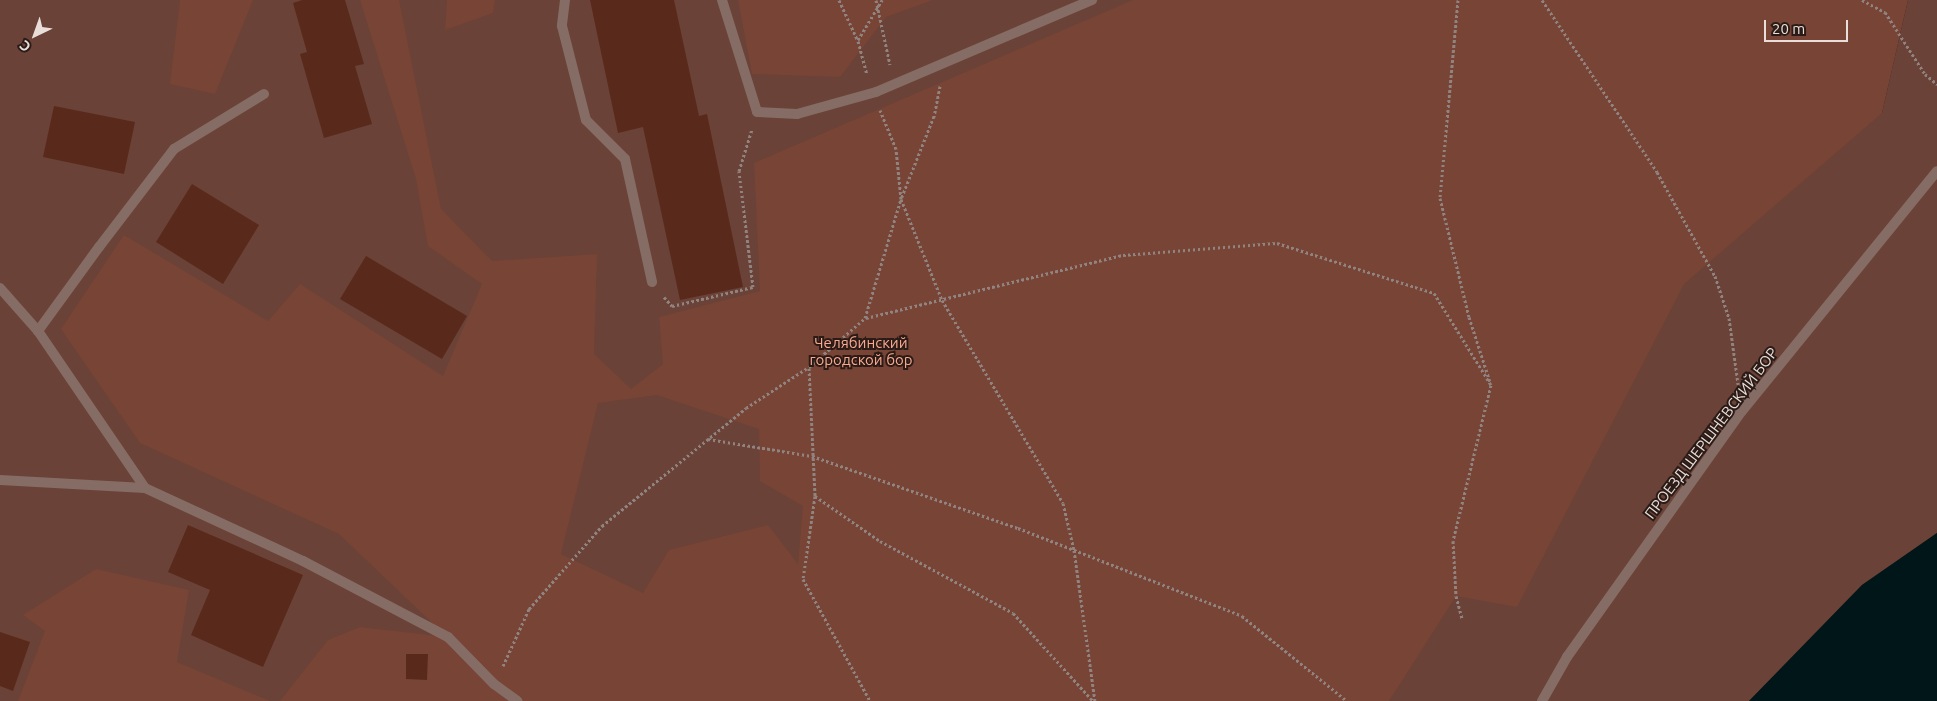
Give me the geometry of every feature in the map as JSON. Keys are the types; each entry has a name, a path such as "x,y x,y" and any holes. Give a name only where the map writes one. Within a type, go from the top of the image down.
{"street":[{"path":"565,0 562,26 586,120 625,159 652,282"},
{"path":"722,0 756,112 797,114 876,92 1092,0"},
{"path":"38,331 174,149 264,94"},
{"name":"ПРОЕЗД ШЕРШНЕВСКИЙ БОР","path":"1542,701 1567,657 1742,411 1937,171"},
{"path":"0,288 38,331 145,488"},
{"path":"0,480 145,488 303,561 448,637 494,684 517,701"}],"path":[{"path":"839,0 858,41 866,70 876,92 880,110 896,149 901,199 942,300 1063,503 1074,550 1094,701"},
{"path":"876,0 894,85"},
{"path":"858,41 882,0"},
{"path":"1458,0 1440,198 1469,317 1491,386 1453,542 1456,596 1462,618"},
{"path":"1542,0 1657,172 1715,276 1729,318 1742,411"},
{"path":"1862,0 1885,12 1925,74 1937,84"},
{"path":"865,318 901,199 934,116 944,63"},
{"path":"652,282 672,306 753,287 739,171 756,112"},
{"path":"494,684 529,609 602,526 746,408 809,367 865,318 1123,255 1277,243 1434,293 1491,386"},
{"path":"809,367 815,496 802,579 870,701"},
{"path":"707,439 812,456 1074,550 1242,616 1347,701"},
{"path":"815,496 880,541 1012,613 1094,701"}],"green space":[{"name":"Челябинский городской бор","path":"0,0 1529,0 1882,113 1908,0 1937,0 1937,533 1862,585 1749,701 0,701"},
{"path":"180,0 253,0 215,94 170,84"},
{"name":"Челябинский городской бор","path":"360,0 399,0 441,209 492,261 597,254 594,354 631,389 663,364 659,317 760,291 754,163 1133,0 1908,0 1882,113 1684,284 1517,607 1456,596 1389,701 280,701 328,640 360,627 447,637 339,534 140,443 61,329 124,235 268,321 300,284 443,376 482,284 428,246 416,179","holes":["657,395 759,429 760,481 803,506 798,564 768,525 669,550 643,593 561,554 598,403"]},
{"path":"447,0 495,0 493,13 445,30"},
{"path":"738,0 933,0 886,17 840,77 752,74"},
{"path":"96,569 189,590 177,662 270,701 18,701 45,631 23,615"}],"shaded area":[{"path":"1937,533 1937,701 1749,701 1862,585"}],"building":[{"path":"302,0 345,0 364,64 355,66 372,124 324,138 300,54 307,52 293,3"},
{"path":"590,0 674,0 699,116 707,114 743,287 680,300 643,127 618,133"},
{"path":"54,106 135,122 124,174 43,157"},
{"path":"192,184 259,225 223,284 156,242"},
{"path":"366,256 467,316 442,359 340,299"},
{"path":"188,525 303,575 263,667 191,635 210,590 168,572"},
{"path":"0,632 30,642 13,691 0,686"},
{"path":"406,654 428,654 427,680 406,679"}]}
